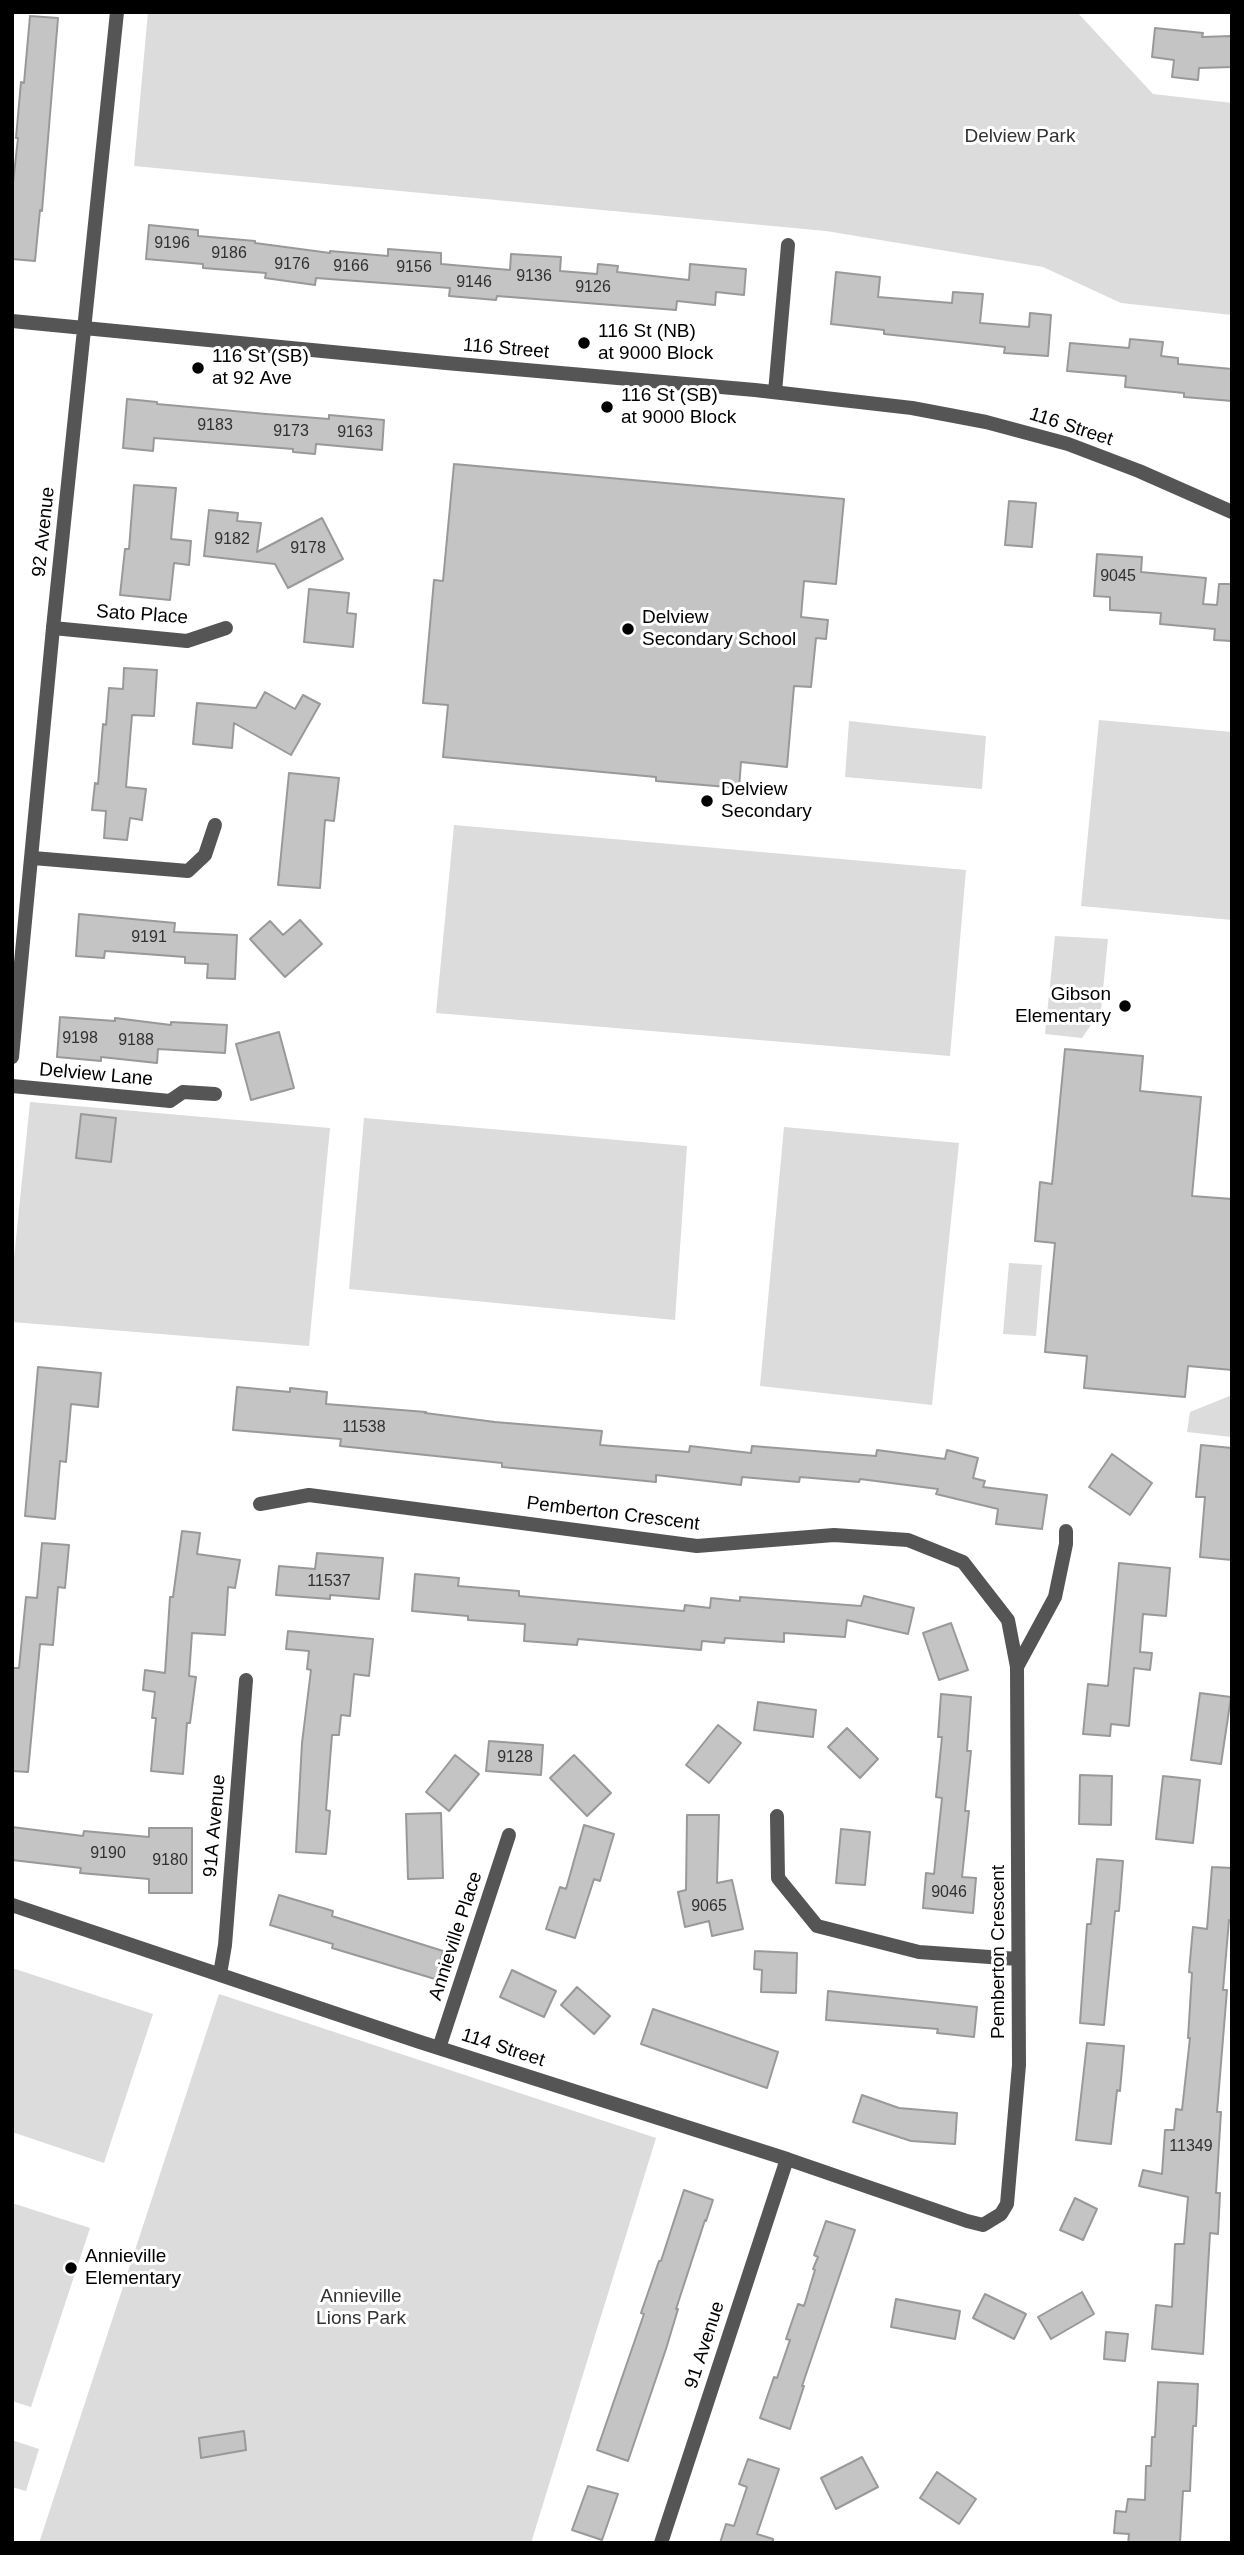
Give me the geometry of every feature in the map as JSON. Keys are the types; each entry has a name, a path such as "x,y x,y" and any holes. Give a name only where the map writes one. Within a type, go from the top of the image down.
{"street":[{"name":"92 Avenue","path":"12,1057 117,12"},
{"path":"775,392 788,245"},
{"name":"116 Street","path":"12,321 775,392 912,408 986,422 1068,444 1139,471 1232,512"},
{"name":"Sato Place","path":"53,628 187,641 226,628"},
{"path":"33,858 188,871 205,855 215,825"},
{"name":"Delview Lane","path":"12,1086 170,1101 183,1092 215,1094"},
{"name":"Pemberton Crescent","path":"260,1504 309,1495 697,1546 834,1535 908,1540 963,1562 1008,1620 1017,1667 1019,2066 1007,2204 1001,2214 983,2225"},
{"name":"Pemberton Crescent","path":"1017,1667 1055,1597 1066,1544 1066,1531"},
{"name":"91A Avenue","path":"220,1974 225,1945 246,1680"},
{"path":"777,1816 778,1878 817,1926 919,1952 1018,1958"},
{"name":"Annieville Place","path":"439,2048 509,1835"},
{"name":"114 Street","path":"12,1905 439,2048 787,2159 983,2225"},
{"name":"91 Avenue","path":"661,2543 787,2159"}],"green space":[{"name":"Delview Park","path":"148,12 1077,12 1153,94 1232,103 1232,315 1121,303 1043,267 826,231 134,166"},
{"path":"1099,720 1232,732 1232,920 1081,906"},
{"path":"849,721 986,736 982,789 845,777"},
{"path":"454,825 966,870 950,1056 436,1013"},
{"path":"1055,936 1108,939 1101,1010 1082,1038 1045,1034"},
{"path":"30,1102 330,1128 309,1346 12,1322 12,1278"},
{"path":"364,1118 687,1146 675,1320 349,1289"},
{"path":"784,1127 959,1143 932,1405 760,1386"},
{"path":"1009,1263 1042,1265 1036,1336 1003,1334"},
{"path":"1232,1395 1232,1437 1187,1432 1190,1412"},
{"path":"12,1968 153,2014 104,2163 12,2132"},
{"name":"Annieville Lions Park","path":"219,1994 656,2138 531,2543 39,2543"},
{"path":"12,2203 90,2228 31,2407 12,2401"},
{"path":"12,2440 39,2449 26,2491 12,2487"}],"building":[{"path":"30,16 58,18 42,211 40,210 35,261 12,259 12,192 16,138"},
{"path":"1155,28 1203,33 1202,37 1232,36 1232,67 1199,68 1198,80 1172,77 1174,60 1152,57"},
{"path":"149,225 198,230 198,236 255,241 330,253 388,256 388,249 441,253 441,264 510,270 511,254 561,257 560,271 597,274 598,264 618,266 617,272 689,280 690,264 746,269 744,295 716,292 715,305 677,301 676,310 497,296 496,300 449,296 450,288 316,278 315,285 265,278 266,273 203,268 203,264 146,259"},
{"path":"836,272 880,277 878,297 952,303 953,292 983,294 980,323 1029,327 1030,313 1051,315 1048,356 1004,353 1005,347 884,334 884,330 831,324"},
{"path":"1130,339 1163,342 1161,356 1178,358 1178,364 1232,369 1232,401 1184,397 1184,393 1125,387 1126,376 1067,371 1070,343 1129,348"},
{"path":"127,399 266,414 329,419 329,415 384,420 382,450 316,444 315,454 293,452 293,449 154,438 153,451 123,448"},
{"name":"Delview Secondary School","path":"454,464 844,499 836,584 804,581 801,617 828,620 826,639 816,638 811,687 794,686 787,767 741,762 739,788 656,781 656,777 443,757 448,705 423,703 434,580 443,581"},
{"path":"134,485 176,488 171,539 191,541 189,565 174,563 170,600 120,595 125,549 129,549"},
{"path":"1009,501 1036,503 1032,547 1005,545"},
{"path":"209,510 238,513 237,521 261,523 257,552 322,518 343,559 288,588 275,564 204,556"},
{"path":"1097,554 1142,557 1141,572 1206,578 1203,604 1217,605 1219,584 1232,584 1232,641 1214,640 1215,629 1160,624 1161,613 1110,610 1110,597 1094,596"},
{"path":"309,589 349,593 347,613 356,614 353,647 304,642"},
{"path":"124,668 157,670 154,716 132,715 126,787 146,789 142,820 130,818 127,840 104,838 106,811 92,810 95,783 98,784 109,688 123,689"},
{"path":"265,692 295,709 303,695 320,704 291,755 234,723 232,748 193,744 197,703 256,708"},
{"path":"289,773 339,778 334,821 325,820 320,888 278,885"},
{"path":"79,914 175,923 174,932 237,935 235,979 207,978 208,964 185,963 185,957 105,951 104,958 76,956"},
{"path":"300,920 322,944 285,977 250,939 270,921 283,935"},
{"path":"60,1017 115,1021 115,1018 171,1025 171,1022 227,1025 225,1053 158,1049 157,1063 101,1057 101,1061 57,1057"},
{"path":"279,1032 294,1088 251,1100 236,1044"},
{"path":"1065,1049 1143,1056 1140,1091 1201,1097 1192,1196 1232,1199 1232,1370 1188,1366 1185,1397 1084,1388 1087,1356 1045,1352 1055,1243 1035,1241 1040,1182 1052,1184"},
{"path":"81,1114 116,1118 111,1162 76,1158"},
{"path":"38,1367 101,1373 98,1407 71,1404 66,1462 60,1461 55,1519 25,1516"},
{"path":"237,1387 327,1392 326,1404 602,1431 600,1445 689,1452 690,1446 751,1453 752,1446 876,1456 877,1450 945,1459 947,1450 978,1458 973,1478 985,1481 983,1487 1047,1495 1042,1529 996,1524 998,1509 936,1494 938,1489 860,1479 859,1482 800,1477 799,1482 742,1477 741,1485 656,1475 656,1482 502,1467 502,1463 340,1446 341,1439 233,1430"},
{"path":"1201,1445 1232,1448 1232,1560 1200,1557 1205,1497 1196,1497"},
{"path":"1112,1454 1152,1483 1130,1515 1089,1487"},
{"path":"182,1531 200,1533 197,1554 240,1560 235,1588 228,1587 225,1635 192,1633 189,1676 196,1677 190,1723 187,1723 183,1774 151,1771 156,1718 152,1718 155,1692 143,1690 145,1670 165,1673 170,1597 173,1597"},
{"path":"42,1543 69,1545 65,1588 58,1587 53,1645 40,1644 28,1772 12,1771 12,1668 19,1668 26,1597 37,1598"},
{"path":"317,1553 383,1558 379,1599 276,1595 279,1566 315,1569"},
{"path":"1119,1563 1170,1568 1166,1616 1143,1614 1140,1652 1152,1653 1150,1670 1134,1668 1129,1726 1111,1724 1110,1736 1083,1734 1088,1684 1108,1686"},
{"path":"415,1574 459,1578 458,1586 519,1591 519,1596 684,1611 685,1605 710,1608 711,1598 740,1601 740,1597 861,1606 864,1596 914,1608 908,1634 847,1620 845,1637 784,1633 784,1642 725,1638 724,1643 702,1641 701,1650 578,1639 577,1645 524,1641 525,1624 468,1620 468,1616 412,1611"},
{"path":"951,1623 968,1670 939,1680 923,1633"},
{"path":"288,1631 373,1639 369,1676 354,1674 350,1716 341,1715 339,1735 332,1735 326,1810 330,1811 326,1854 296,1852 302,1743 311,1670 307,1669 309,1651 286,1649"},
{"path":"1200,1693 1231,1697 1221,1764 1191,1760"},
{"path":"941,1694 971,1697 967,1751 971,1751 965,1811 969,1811 962,1877 976,1878 973,1913 923,1908 926,1873 934,1874 942,1798 936,1797 942,1737 938,1737"},
{"path":"758,1702 816,1710 813,1737 754,1730"},
{"path":"718,1725 741,1743 709,1783 686,1765"},
{"path":"847,1728 878,1759 860,1778 828,1747"},
{"path":"489,1741 543,1745 541,1775 486,1771"},
{"path":"455,1755 479,1774 449,1811 426,1792"},
{"path":"574,1755 611,1793 587,1816 550,1778"},
{"path":"1080,1775 1112,1776 1111,1825 1079,1824"},
{"path":"1163,1776 1200,1780 1193,1843 1156,1839"},
{"path":"441,1813 443,1878 408,1879 406,1814"},
{"path":"687,1815 719,1815 717,1883 732,1880 743,1929 712,1936 709,1921 685,1927 678,1892 686,1890"},
{"path":"584,1825 614,1834 600,1881 594,1879 575,1938 546,1929 560,1887 566,1889"},
{"path":"12,1827 83,1836 84,1831 149,1837 149,1828 192,1828 192,1893 149,1893 149,1879 80,1873 81,1868 12,1860"},
{"path":"841,1829 870,1832 865,1885 836,1883"},
{"path":"1097,1859 1123,1861 1119,1911 1115,1911 1104,2025 1080,2023 1087,1924 1091,1924"},
{"path":"1212,1867 1232,1868 1232,1920 1229,1920 1223,1990 1227,1990 1217,2112 1221,2112 1216,2193 1220,2193 1218,2234 1210,2233 1203,2354 1152,2349 1156,2305 1172,2307 1175,2244 1184,2244 1188,2197 1139,2186 1143,2170 1162,2174 1165,2130 1174,2130 1176,2109 1182,2110 1190,2038 1192,1973 1189,1972 1193,1927 1207,1929"},
{"path":"279,1895 333,1911 332,1916 443,1951 435,1979 332,1948 333,1944 270,1925"},
{"path":"755,1951 797,1953 796,1993 761,1992 762,1970 754,1969"},
{"path":"512,1970 556,1991 544,2017 500,1997"},
{"path":"577,1987 610,2016 594,2034 561,2005"},
{"path":"828,1991 977,2007 974,2037 937,2033 938,2029 826,2020"},
{"path":"653,2009 778,2052 767,2088 641,2044"},
{"path":"1087,2043 1124,2046 1111,2144 1076,2140"},
{"path":"862,2095 899,2108 957,2113 955,2144 911,2141 853,2122"},
{"path":"684,2190 713,2200 628,2461 597,2450"},
{"path":"1075,2198 1097,2209 1083,2240 1060,2230"},
{"path":"826,2221 855,2230 790,2429 760,2418 790,2340 786,2339 798,2304 804,2306 818,2257 814,2255"},
{"path":"1082,2292 1094,2314 1051,2339 1038,2317"},
{"path":"985,2294 1026,2314 1014,2339 973,2318"},
{"path":"896,2299 960,2311 955,2339 891,2327"},
{"path":"1106,2332 1128,2334 1125,2361 1104,2359"},
{"path":"1158,2382 1198,2384 1190,2491 1183,2491 1180,2543 1128,2543 1129,2534 1114,2533 1116,2511 1126,2512 1128,2499 1145,2500 1146,2466 1151,2466 1152,2437 1155,2437"},
{"path":"244,2431 246,2450 201,2458 199,2438"},
{"path":"862,2457 878,2487 836,2509 821,2478"},
{"path":"748,2459 779,2469 757,2534 773,2539 773,2543 720,2543 726,2524 734,2526 747,2487 739,2484"},
{"path":"937,2472 976,2499 959,2524 920,2498"},
{"path":"588,2486 618,2494 602,2540 572,2530"}],"place":[{"name":"116 St (NB) at 9000 Block","path":"584,343"},
{"name":"116 St (SB) at 92 Ave","path":"198,368"},
{"name":"116 St (SB) at 9000 Block","path":"607,407"},
{"name":"Delview Secondary School","path":"628,629"},
{"name":"Delview Secondary","path":"707,801"},
{"name":"Gibson Elementary","path":"1125,1006"},
{"name":"Annieville Elementary","path":"71,2268"}]}
